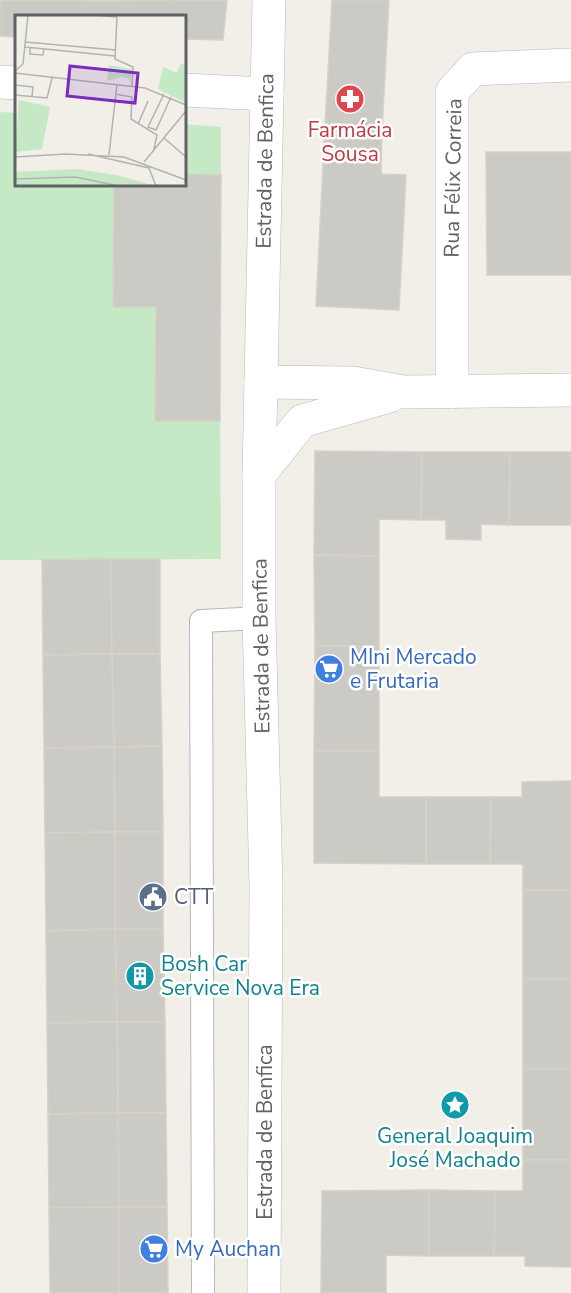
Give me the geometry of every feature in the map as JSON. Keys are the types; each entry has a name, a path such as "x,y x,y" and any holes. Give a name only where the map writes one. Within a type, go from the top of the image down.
{"street":[{"name":"Estrada de Benfica","path":"264,1293 266,885 259,618 259,475 269,0"},
{"name":"Rua Félix Correia","path":"452,392 452,92 473,69 571,66"},
{"path":"0,82 15,83"},
{"path":"186,90 267,94"},
{"path":"261,382 353,383 404,392 571,390"},
{"path":"259,475 302,421 336,409 404,392"}],"lane":[{"path":"203,1293 201,621 259,618"}],"green space":[{"path":"0,112 15,113 15,186 114,186 113,306 156,307 220,421 221,559 0,560"},
{"path":"186,124 221,127 221,175 186,174"}],"building":[{"path":"0,0 227,0 223,40 186,39 186,15 15,15 15,37 0,36"},
{"path":"332,0 389,0 382,130 325,127"},
{"path":"325,127 382,130 381,174 406,175 399,310 316,306"},
{"path":"486,152 571,152 571,275 487,275"},
{"path":"186,174 221,175 220,421 155,421 156,307 113,307 114,186 186,186"},
{"path":"315,451 422,452 421,520 379,519 379,556 314,555"},
{"path":"422,452 510,452 509,525 481,524 481,540 446,539 446,520 421,520"},
{"path":"510,452 571,452 571,525 509,525"},
{"path":"314,555 379,556 379,646 315,646"},
{"path":"111,559 112,654 43,655 42,560"},
{"path":"111,559 160,559 160,654 112,654"},
{"path":"315,646 379,646 379,751 314,751"},
{"path":"112,654 114,747 44,748 43,655"},
{"path":"112,654 160,654 162,746 114,747"},
{"path":"162,746 163,832 115,832 114,747"},
{"path":"114,747 115,832 45,833 44,748"},
{"path":"314,751 379,751 379,797 426,797 426,864 314,863"},
{"path":"571,781 571,890 523,890 523,864 490,864 491,797 522,797 522,782"},
{"path":"426,797 491,797 490,864 426,864"},
{"path":"115,832 163,832 163,929 115,929"},
{"path":"115,832 115,929 46,931 45,833"},
{"path":"523,890 571,890 571,979 523,979"},
{"name":"Bosh Car Service Nova Era","path":"115,929 163,929 165,1022 117,1022"},
{"path":"115,929 117,1022 47,1023 46,931"},
{"path":"523,979 571,979 571,1069 523,1069"},
{"path":"117,1022 165,1022 166,1113 118,1113"},
{"path":"117,1022 118,1113 48,1114 47,1023"},
{"path":"523,1069 571,1069 571,1160 523,1160"},
{"path":"118,1113 166,1113 167,1207 119,1207"},
{"path":"118,1113 119,1207 49,1208 48,1114"},
{"path":"523,1160 571,1160 571,1267 525,1266 525,1256 494,1256 495,1191 523,1191"},
{"path":"429,1190 429,1256 386,1255 386,1293 321,1293 322,1191"},
{"path":"429,1190 495,1191 494,1256 429,1256"},
{"path":"119,1207 167,1207 168,1293 119,1293"},
{"path":"119,1207 119,1293 50,1293 49,1208"}],"place":[{"name":"Farmácia Sousa","path":"350,99"},
{"name":"MIni Mercado e Frutaria","path":"329,669"},
{"name":"CTT","path":"153,897"},
{"name":"Bosh Car Service Nova Era","path":"140,976"},
{"name":"General Joaquim José Machado","path":"455,1105"},
{"name":"My Auchan","path":"154,1249"}]}
